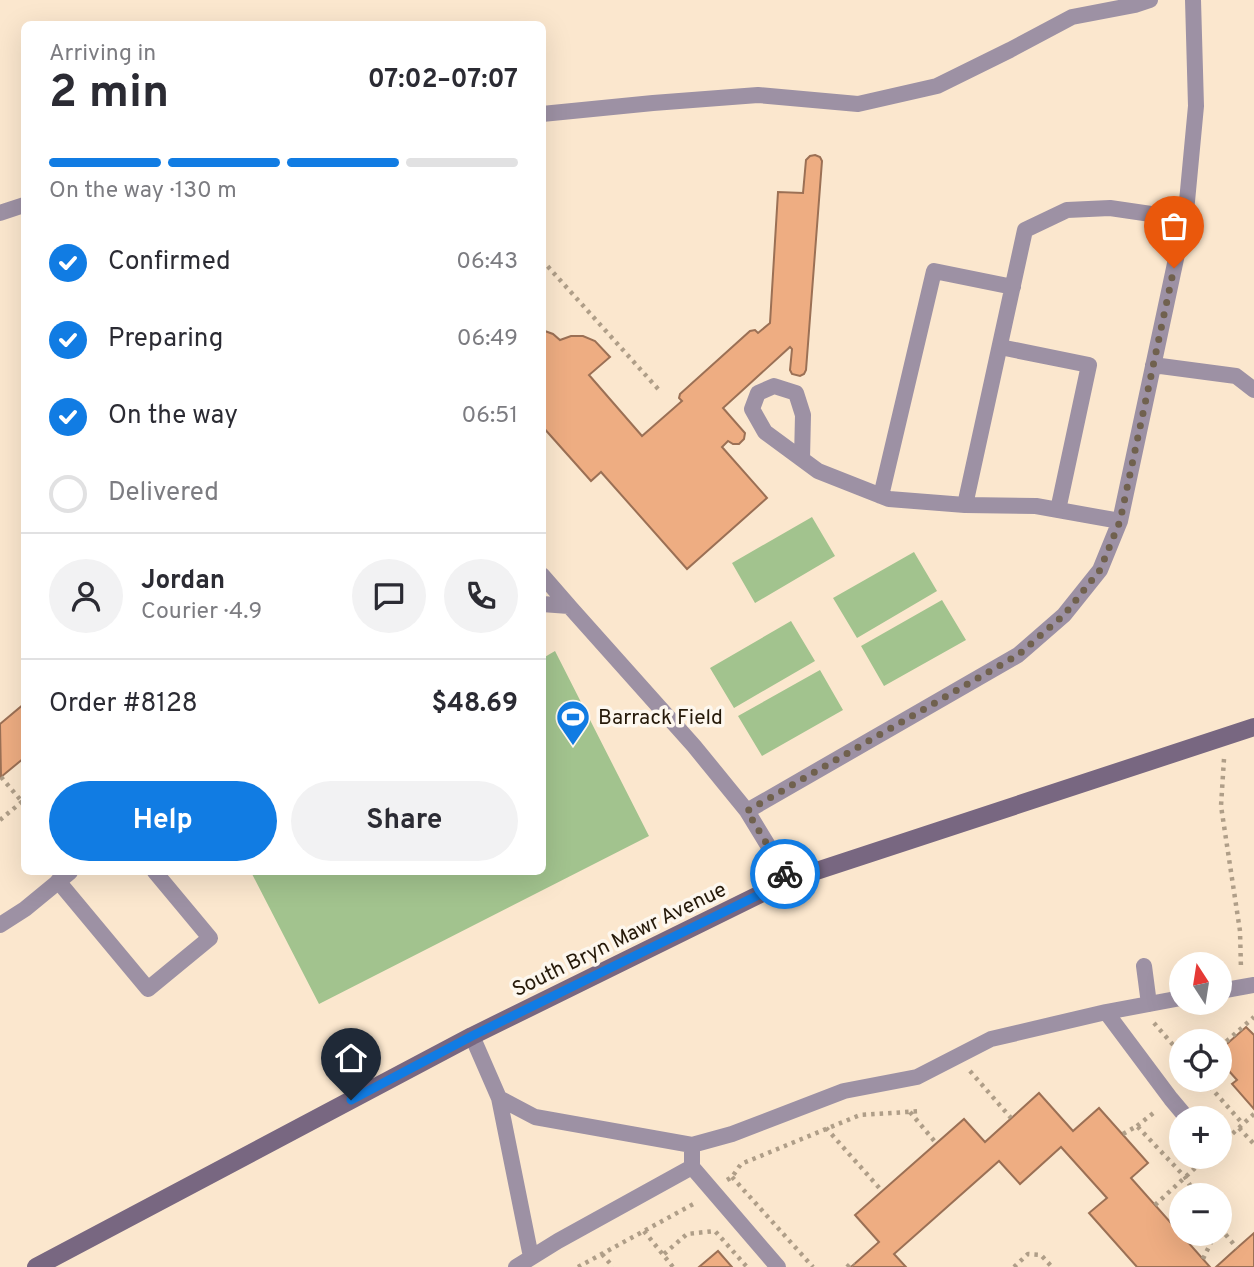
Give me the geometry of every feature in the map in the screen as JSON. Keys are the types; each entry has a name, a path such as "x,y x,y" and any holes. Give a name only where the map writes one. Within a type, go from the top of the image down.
{"main road":[{"name":"South Bryn Mawr Avenue","path":"36,1267 472,1036 789,880 1254,727"}],"lane":[{"path":"546,114 758,95 858,104 937,86 1072,17 1150,0"},
{"path":"747,811 1018,655 1064,615 1100,570 1120,521 1185,219 1196,106 1193,0"},
{"path":"0,213 21,206"},
{"path":"965,505 1025,230 1067,210 1110,208 1185,219"},
{"path":"881,496 934,271 1013,286"},
{"path":"1000,347 1089,365 1058,510"},
{"path":"1153,365 1236,376 1254,390"},
{"path":"802,459 818,471 889,499 965,505 1035,506 1120,521"},
{"path":"546,580 694,746 747,811 789,880"},
{"path":"546,604 569,606"},
{"path":"0,925 25,909 64,876 148,989 210,937 158,875"},
{"path":"1144,965 1144,1005"},
{"path":"499,1098 535,1117 692,1145 732,1134 844,1091 917,1077 991,1039 1169,1000"},
{"path":"1106,1012 1178,1106"},
{"path":"472,1036 499,1098 531,1258"},
{"path":"692,1145 692,1167 778,1267"},
{"path":"516,1267 692,1167"}],"path":[{"path":"546,264 659,390"},
{"path":"1224,737 1221,806 1248,986"},
{"path":"1,778 21,799"},
{"path":"0,820 21,804"},
{"path":"1144,1005 1169,1038"},
{"path":"1232,1036 1254,1017"},
{"path":"958,1057 1011,1118"},
{"path":"1214,1092 1254,1144"},
{"path":"578,1267 702,1199 732,1177 741,1164 860,1115 922,1111"},
{"path":"910,1112 936,1143"},
{"path":"1232,1134 1254,1114"},
{"path":"1123,1134 1138,1126 1189,1183"},
{"path":"826,1128 882,1191"},
{"path":"1154,1205 1194,1169"},
{"path":"732,1177 813,1267"},
{"path":"644,1231 673,1267"},
{"path":"664,1254 687,1234 715,1231 745,1266"},
{"path":"1232,1242 1237,1248"},
{"path":"1203,1259 1209,1246"},
{"path":"602,1254 613,1267"},
{"path":"1014,1267 1028,1254 1041,1255 1052,1267"},
{"path":"847,1267 852,1263 854,1265"}],"green space":[{"path":"812,517 835,556 755,603 732,563"},
{"path":"914,552 937,591 857,638 833,598"},
{"path":"942,600 966,640 884,686 861,646"},
{"path":"791,621 815,661 734,708 710,668"},
{"name":"Barrack Field","path":"555,651 649,836 319,1004 253,875 546,875 546,656"},
{"path":"820,670 843,710 762,756 738,716"}],"building":[{"path":"810,156 820,157 822,161 806,370 800,376 792,374 790,347 723,408 745,433 739,444 728,441 722,447 767,498 687,569 601,472 591,481 546,430 546,331 560,340 583,336 595,341 610,357 589,375 642,436 682,401 680,394 750,331 755,330 758,333 770,323 778,192 803,193 806,160"},
{"path":"21,706 21,760 1,777 0,724"},
{"path":"1246,1027 1254,1035 1254,1109 1232,1084 1237,1080 1232,1074 1232,1039"},
{"path":"1039,1093 1073,1131 1099,1108 1148,1163 1131,1178 1169,1221 1169,1246 1191,1246 1210,1267 1137,1267 1089,1213 1107,1198 1061,1147 1020,1184 999,1161 894,1254 906,1267 851,1267 879,1242 855,1215 964,1119 985,1142"},
{"path":"1254,1233 1254,1267 1216,1267 1237,1248"},
{"path":"718,1251 732,1267 699,1267"}],"way so far":[{"path":"785,874 747,811 1018,655 1064,615 1100,570 1120,521 1174,268"}],"place":[{"name":"Barrack Field","path":"573,747"}],"route":[{"path":"351,1100 472,1036 789,880 785,874"}]}
